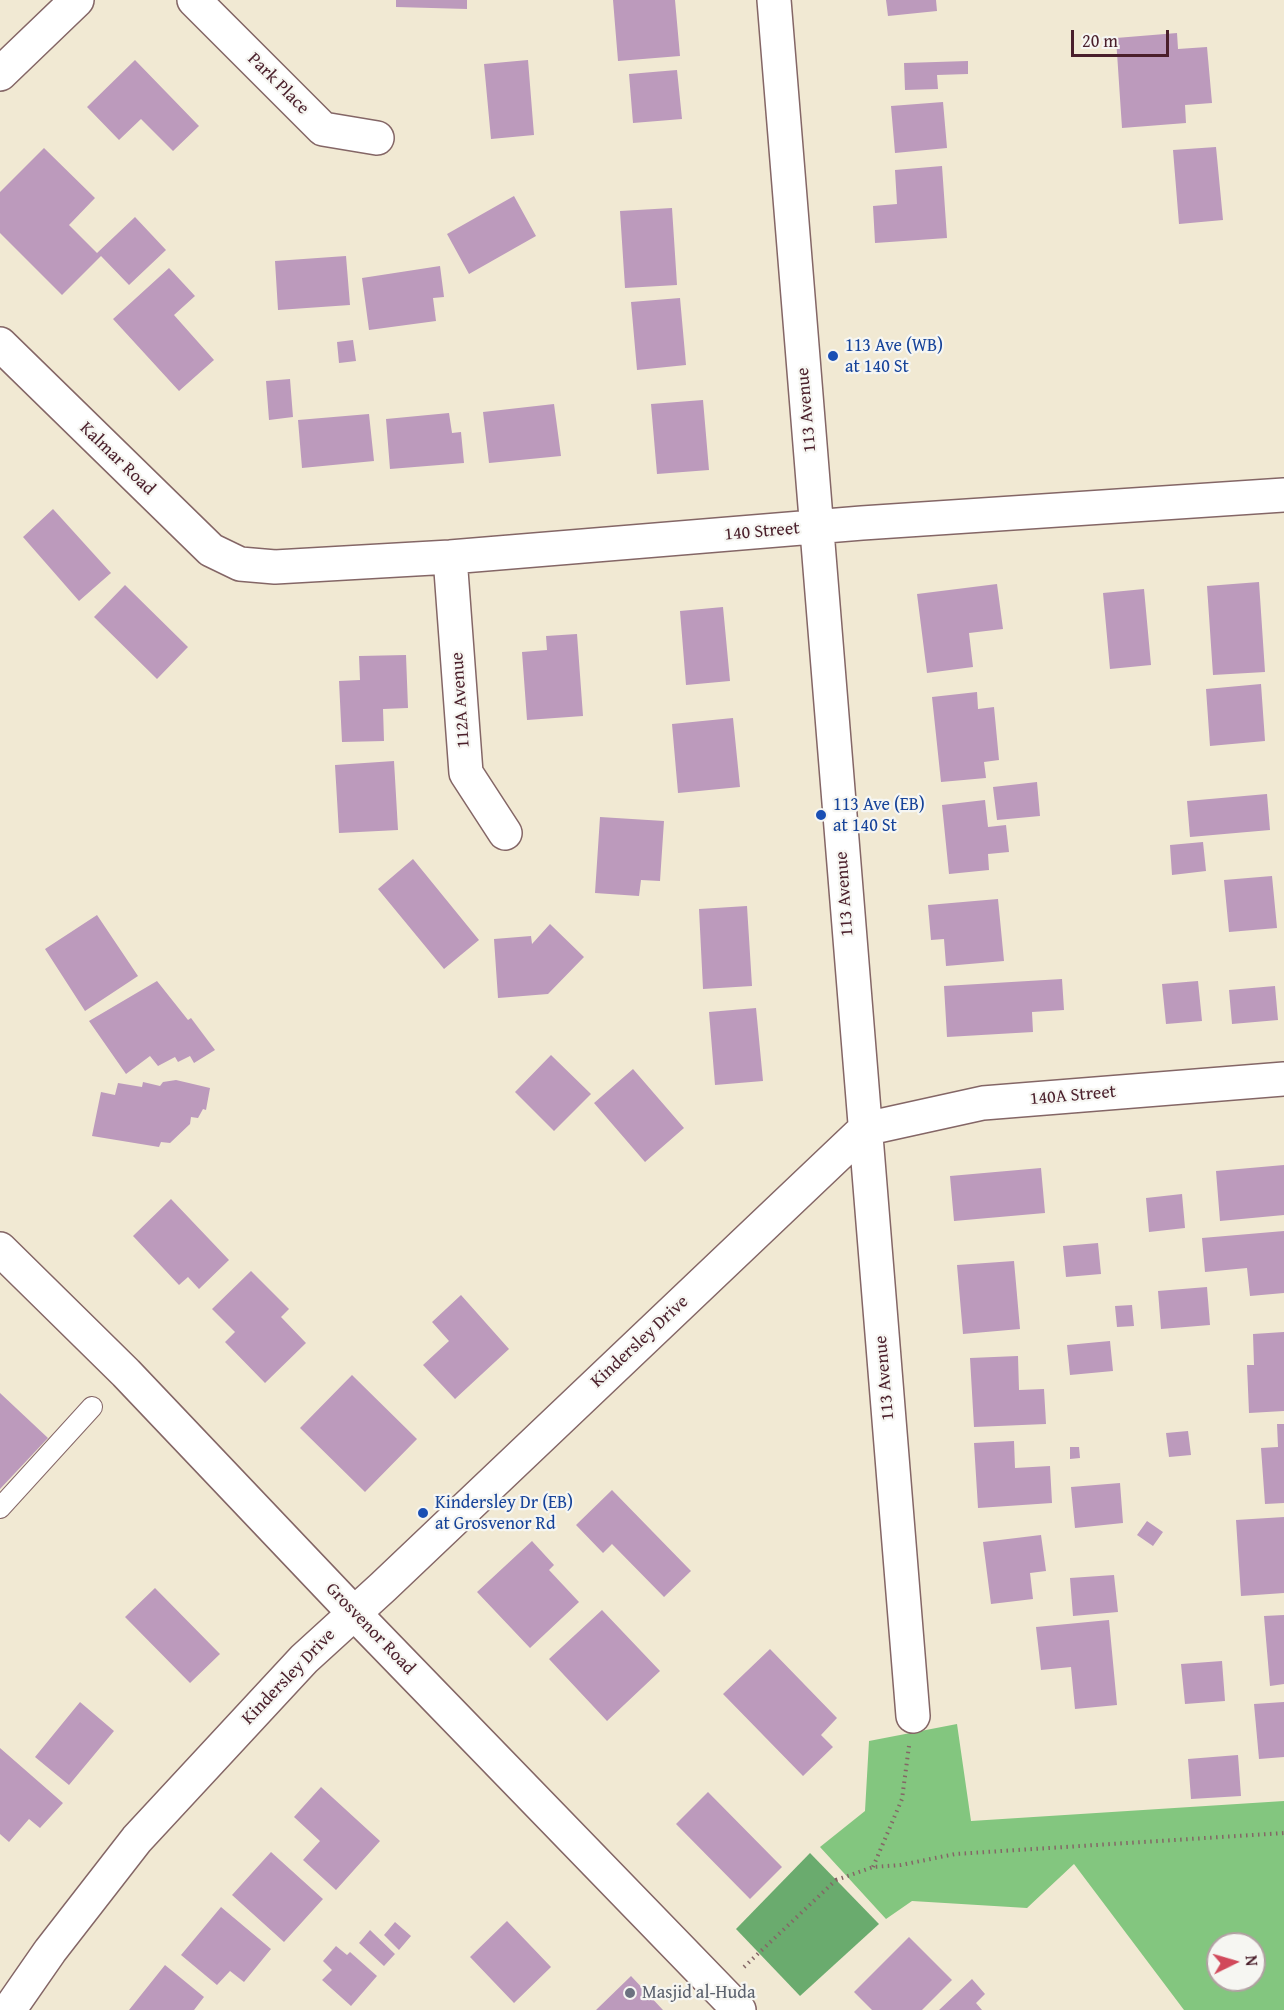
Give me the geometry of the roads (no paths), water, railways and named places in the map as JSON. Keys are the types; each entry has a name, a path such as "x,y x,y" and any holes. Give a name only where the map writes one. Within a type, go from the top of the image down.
{"street":[{"path":"0,74 76,0"},
{"name":"Park Place","path":"194,0 323,129 377,138"},
{"name":"113 Avenue","path":"774,0 913,1716"},
{"name":"Kalmar Road","path":"0,344 211,550 240,564"},
{"name":"140 Street","path":"240,564 275,567 450,557 817,526 1284,495"},
{"name":"112A Avenue","path":"450,557 466,773 505,832"},
{"name":"140A Street","path":"865,1129 983,1103 1284,1079"},
{"name":"Kindersley Drive","path":"9,2010 136,1839 304,1659 865,1129"},
{"name":"Grosvenor Road","path":"0,1249 126,1373 354,1613 739,2010"}],"lane":[{"path":"0,1508 92,1407"}],"place":[{"name":"113 Ave (WB) at 140 St","path":"833,356"},
{"name":"113 Ave (EB) at 140 St","path":"821,815"},
{"name":"Kindersley Dr (EB) at Grosvenor Rd","path":"423,1513"},
{"name":"Masjid al-Huda","path":"630,1993"}]}
